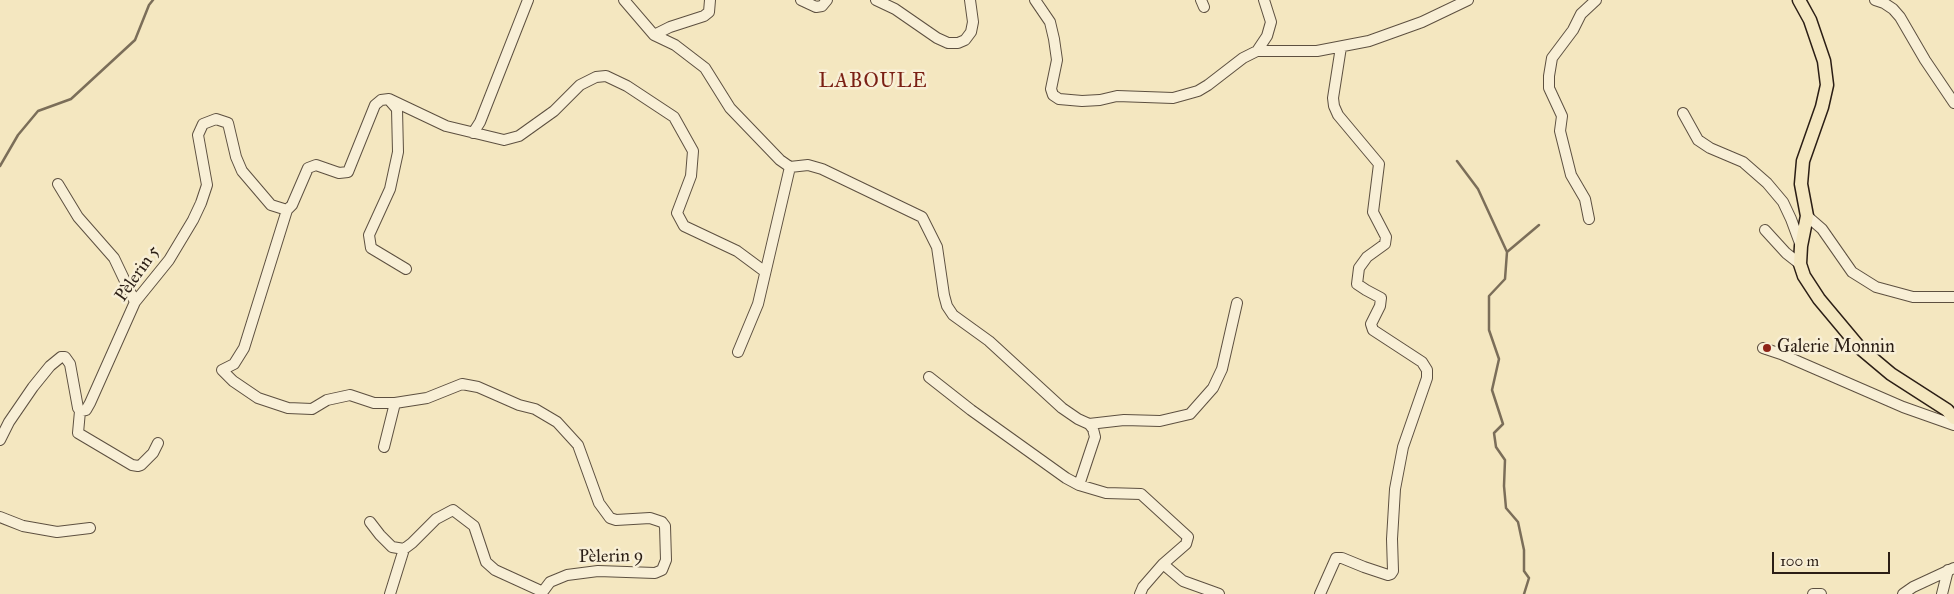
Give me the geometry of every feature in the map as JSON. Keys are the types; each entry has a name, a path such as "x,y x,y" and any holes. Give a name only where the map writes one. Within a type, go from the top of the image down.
{"main road":[{"path":"1799,0 1810,20 1824,61 1827,85 1822,107 1803,161 1801,184 1807,216 1801,246 1800,264 1804,276 1819,299 1860,348 1891,374 1947,410 1954,418"}],"street":[{"path":"473,133 480,122 528,0"},
{"path":"624,0 654,35 675,45 705,68 730,108 780,160 790,166 808,165 822,169 922,217 937,247 944,295 947,306 953,315 1002,352 1062,408 1078,419 1089,424 1124,420 1160,421 1190,414 1213,388 1222,369 1237,303"},
{"path":"654,35 670,27 704,16 710,12 710,0"},
{"path":"801,0 816,7 822,6 826,0"},
{"path":"876,0 895,9 937,38 948,43 958,43 965,40 971,32 973,22 970,0"},
{"path":"1035,0 1050,22 1054,39 1057,60 1051,89 1056,98 1067,100 1100,100 1117,96 1167,98 1184,96 1208,85 1238,61 1258,51 1317,51 1369,41 1413,25 1468,0"},
{"path":"1258,51 1267,36 1271,22 1264,0"},
{"path":"1589,219 1585,199 1571,175 1560,131 1562,116 1549,88 1548,76 1552,58 1573,30 1582,14 1596,0"},
{"path":"1875,0 1884,3 1896,13 1954,101"},
{"path":"1320,594 1336,558 1342,558 1388,575 1393,571 1392,540 1395,489 1403,447 1428,378 1427,370 1422,362 1374,330 1370,324 1380,306 1382,298 1357,284 1359,268 1368,257 1385,244 1386,237 1373,212 1379,164 1338,115 1334,106 1333,98 1341,47"},
{"path":"384,448 395,403 374,403 350,396 327,400 312,409 288,408 258,398 233,382 222,370 234,364 244,348 287,210 292,205 308,168 316,165 339,173 348,172 375,105 381,100 389,99 446,126 504,140 519,136 554,111 580,85 596,77 606,76 627,86 674,117 693,151 691,176 677,213 684,226 737,251 764,271"},
{"path":"389,99 397,109 398,152 390,189 370,235 371,248 406,269"},
{"path":"1683,113 1698,140 1710,148 1743,162 1768,182 1783,202 1801,246"},
{"name":"Pèlerin 5","path":"80,411 86,410 90,403 135,302 173,254 201,203 207,185 198,135 202,124 216,119 228,123 236,157 242,171 271,205 287,210"},
{"path":"738,352 758,304 764,271 790,166"},
{"path":"58,184 78,217 114,258 135,302"},
{"path":"1807,216 1822,229 1852,272 1876,287 1914,297 1954,297"},
{"path":"1765,230 1786,253 1800,264"},
{"path":"1763,348 1903,407 1954,425"},
{"path":"0,440 9,422 33,387 50,366 61,357 65,357 70,364 80,411 78,433 132,465 138,466 153,453 158,443"},
{"path":"929,377 1051,469 1079,484 1106,493 1141,494 1188,536 1186,544 1163,564 1140,594"},
{"name":"Pèlerin 9","path":"395,403 427,398 462,384 478,387 519,405 535,409 557,422 578,445 599,503 610,518 616,520 650,518 662,522 665,526 665,566 662,570 655,573 598,571 574,573 550,582 541,593"},
{"path":"1079,484 1096,438 1089,424"},
{"path":"390,594 404,549 436,519 454,510 474,526 486,562 494,570 541,593"},
{"path":"0,517 23,526 57,532 90,528"},
{"path":"370,522 392,547 404,549"},
{"path":"1163,564 1183,580 1219,594"},
{"path":"1904,594 1913,587 1951,569"},
{"path":"1942,594 1951,569"},
{"path":"1813,594 1821,594"}],"waterway":[{"path":"0,166 18,135 38,111 71,99 135,40 149,5 153,0"},
{"path":"1457,161 1478,189 1507,252"},
{"path":"1524,594 1529,578 1524,571 1524,550 1518,522 1506,508 1504,486 1505,460 1496,447 1494,433 1503,424 1492,390 1499,359 1489,330 1489,296 1505,279 1507,252 1539,225"}],"place":[{"name":"Galerie Monnin","path":"1767,348"}],"district":[{"name":"LABOULE","path":"873,82"}]}
